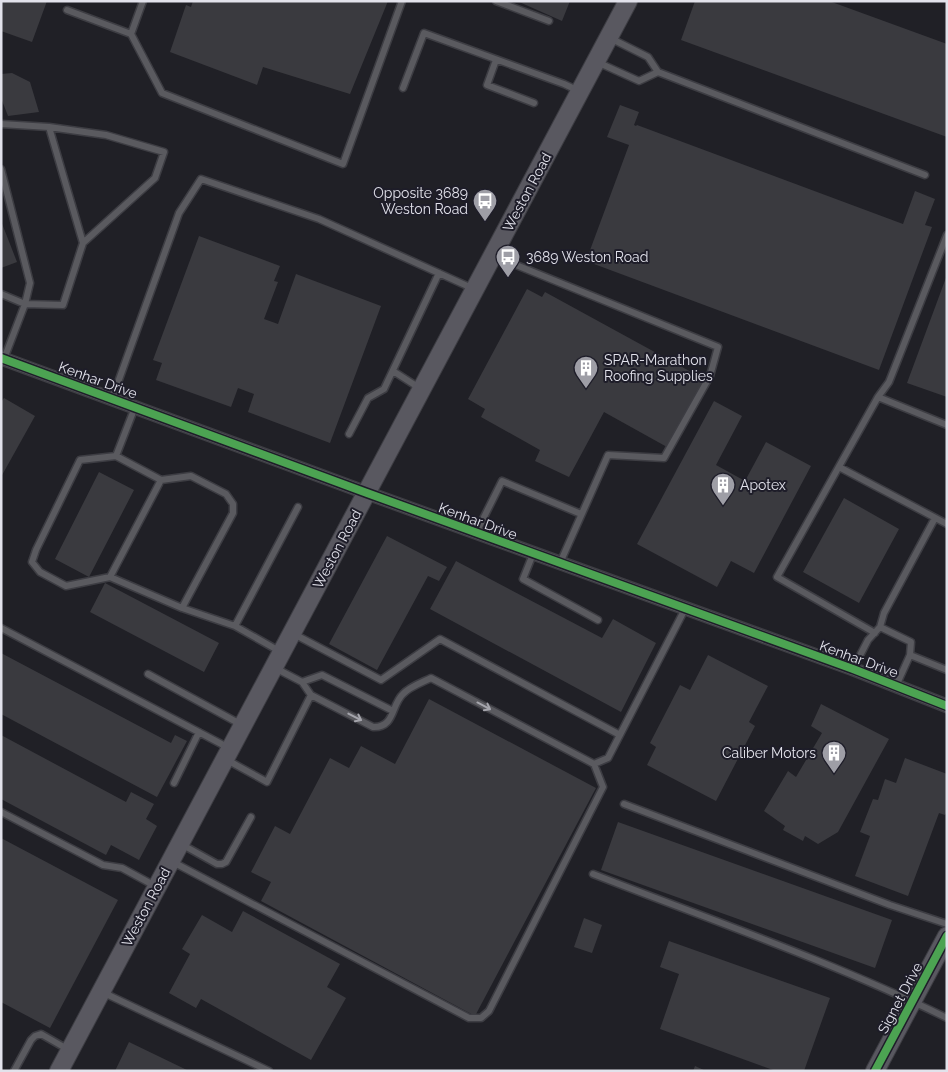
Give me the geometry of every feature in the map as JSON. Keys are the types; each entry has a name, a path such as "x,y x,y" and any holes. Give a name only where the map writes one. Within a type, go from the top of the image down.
{"main road":[{"name":"Weston Road","path":"61,1070 628,1"},
{"name":"Signet Drive","path":"875,1071 947,936"}],"street":[{"name":"Kenhar Drive","path":"2,358 560,564 853,669 947,706"}],"lane":[{"path":"131,34 143,1"},
{"path":"67,10 131,34 162,93 343,164 402,1"},
{"path":"496,1 549,21"},
{"path":"403,88 424,33 564,84 580,92"},
{"path":"609,38 648,57 658,72 925,175"},
{"path":"496,60 487,85 534,103"},
{"path":"596,62 639,80 658,72"},
{"path":"1,124 48,127 106,135 164,152 154,178 84,243 63,305 25,304 1,294"},
{"path":"48,127 84,243"},
{"path":"1,169 30,283 25,304 2,358"},
{"path":"112,399 179,213 201,179 319,219 475,290"},
{"path":"896,686 910,655 912,642 878,630 777,577 878,397 890,382 947,234"},
{"path":"493,256 718,347 710,376 664,458 608,455 560,564"},
{"path":"349,434 368,398 384,388 440,273"},
{"path":"393,371 422,390"},
{"path":"878,397 947,425"},
{"path":"116,456 135,407"},
{"path":"171,861 469,1018 481,1018 489,1011 603,788 594,764 431,678 402,694 386,724 381,727 373,727 311,695 302,682 278,660 235,626 182,608 110,576 66,586 40,572 32,562 36,550 80,460 116,456 161,480 191,476 226,494 233,504 233,513 182,608"},
{"path":"839,467 947,524"},
{"path":"110,576 161,480"},
{"path":"476,533 502,482 581,514"},
{"path":"235,626 298,507"},
{"path":"853,669 868,640 878,630 884,613 935,518"},
{"path":"533,554 524,579 598,620"},
{"path":"594,764 608,758 685,609"},
{"path":"1,628 200,732 267,782 311,695"},
{"path":"292,633 381,680 440,639 620,735"},
{"path":"910,655 947,670"},
{"path":"148,674 243,725"},
{"path":"302,682 322,675 394,711"},
{"path":"174,783 200,732"},
{"path":"624,804 947,924"},
{"path":"1,812 103,865 122,868 157,887"},
{"path":"180,844 216,864 222,864 226,862 250,817"},
{"path":"593,874 830,966 947,1018"},
{"path":"101,992 269,1071"},
{"path":"14,1071 35,1036 41,1034 70,1050"}],"building":[{"path":"1,1 47,1 32,42 1,31"},
{"path":"193,1 388,1 350,94 263,67 257,85 170,52 186,5 191,7"},
{"path":"517,1 570,1 562,21"},
{"path":"695,1 829,1 947,44 947,137 681,40"},
{"path":"12,73 30,82 39,112 8,116 1,98 1,74"},
{"path":"620,105 639,112 634,125 636,126 903,224 915,191 935,199 925,225 932,227 879,370 586,261 629,145 607,137"},
{"path":"1,221 17,262 1,268"},
{"path":"199,236 280,266 274,281 278,282 264,319 278,324 296,274 381,306 330,443 248,412 254,394 238,388 231,407 156,380 162,363 153,360"},
{"path":"947,275 947,397 907,383"},
{"name":"SPAR-Marathon Roofing Supplies","path":"527,289 542,297 545,292 704,379 667,447 604,412 569,477 535,461 540,450 481,417 485,409 468,399"},
{"path":"4,398 35,416 1,477 1,402"},
{"name":"Apotex","path":"714,401 742,416 716,465 745,481 766,442 811,466 754,573 731,561 717,587 637,544"},
{"path":"99,472 134,490 89,577 55,559"},
{"path":"844,498 899,529 859,603 803,572"},
{"path":"387,536 447,567 439,581 428,576 377,670 329,644"},
{"path":"456,561 602,638 613,619 656,643 621,712 430,609"},
{"path":"105,583 219,643 204,672 90,612"},
{"path":"1,653 171,743 175,735 187,741 157,797 1,714"},
{"path":"708,655 768,686 749,722 755,726 716,801 647,765 656,747 650,743 680,685 690,690"},
{"path":"429,699 596,788 475,1016 261,901 271,882 251,872 275,826 290,834 330,758 349,768 361,746 395,764"},
{"name":"Caliber Motors","path":"821,704 889,739 838,832 818,844 805,836 803,841 783,830 785,826 764,811 788,771 796,777 822,733 811,726"},
{"path":"1,735 126,802 131,792 154,804 146,819 157,826 139,860 111,845 106,855 1,799"},
{"path":"905,758 947,774 947,812 945,815 939,813 908,896 855,876 870,836 860,832 873,799 878,800 885,779 896,783"},
{"path":"618,822 892,920 875,968 601,870"},
{"path":"1,838 118,900 50,1028 1,1002"},
{"path":"243,911 340,964 327,987 346,998 311,1060 201,999 196,1008 169,993 190,954 182,949 202,915 232,932"},
{"path":"584,918 602,925 592,953 574,947"},
{"path":"669,941 830,998 804,1071 776,1071 660,1029 679,974 660,967"},
{"path":"129,1042 189,1071 115,1071"},
{"path":"695,1066 706,1071 693,1071"}],"cycle path":[{"path":"1,358 853,669 947,706"},
{"path":"875,1071 947,936"}],"place":[{"name":"Opposite 3689 Weston Road","path":"485,222"},
{"name":"3689 Weston Road","path":"508,278"},
{"name":"SPAR-Marathon Roofing Supplies","path":"586,389"},
{"name":"Apotex","path":"723,506"},
{"name":"Caliber Motors","path":"834,774"}]}
